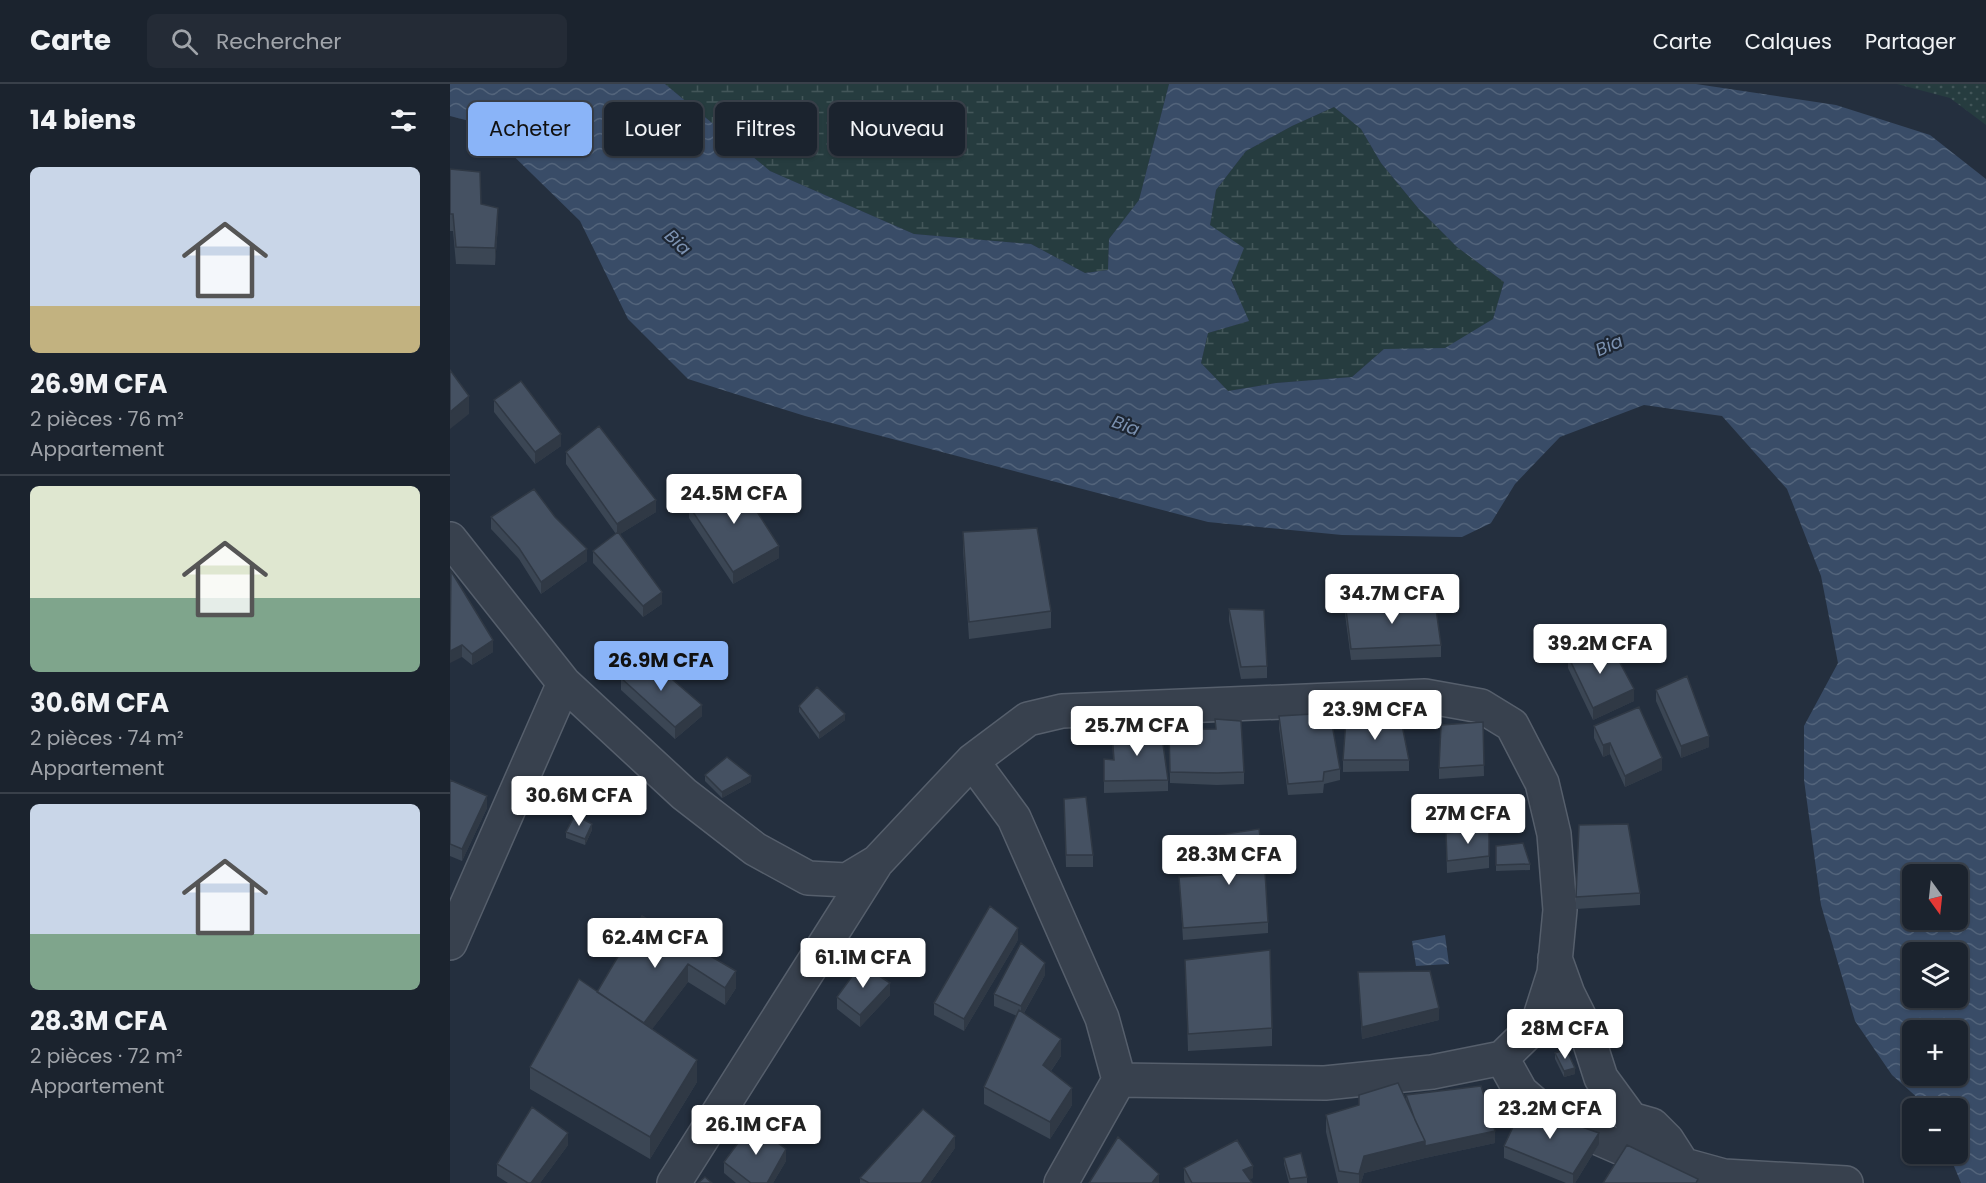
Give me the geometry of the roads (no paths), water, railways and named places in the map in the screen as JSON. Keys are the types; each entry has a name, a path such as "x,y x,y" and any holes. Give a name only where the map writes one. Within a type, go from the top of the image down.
{"street":[{"path":"450,539 564,682 684,794 755,849 808,878 846,880 878,862"},
{"path":"450,944 564,682"},
{"path":"674,1183 878,862 972,761 1028,719 1062,711 1425,696 1481,706 1512,725 1542,783 1554,834 1560,910 1554,973 1538,1023 1502,1058 1432,1072 1325,1083 1119,1080"},
{"path":"972,761 1014,818 1102,1018 1119,1080 1061,1183"},
{"path":"1555,958 1568,994 1585,1028 1601,1078 1631,1119 1652,1125 1667,1140 1683,1165"},
{"path":"1502,1058 1521,1092 1550,1117 1619,1147 1724,1176 1846,1183"}],"water":[{"name":"Bia","path":"450,84 665,84 687,102 604,102 604,156 703,156 703,115 715,125 715,156 752,156 770,171 914,234 1031,244 1085,273 1108,270 1109,239 1139,200 1169,84 1696,84 1836,105 1930,135 1986,179 1986,1183 1961,1183 1953,1164 1968,1164 1968,1098 1918,1098 1904,1086 1968,1086 1968,1020 1902,1020 1902,1084 1892,1075 1855,1021 1821,905 1804,780 1804,726 1838,663 1821,576 1787,489 1722,416 1644,405 1560,437 1515,484 1491,523 1462,537 1342,535 1208,522 805,416 688,379 628,319 580,221 514,156 592,156 592,102 468,102 468,121 450,116","holes":["1334,107 1361,129 1381,163 1418,208 1457,247 1504,282 1493,319 1445,348 1384,349 1352,377 1276,383 1228,391 1201,363 1208,333 1249,321 1231,280 1244,248 1210,225 1216,190 1246,151"]},
{"path":"1445,935 1449,964 1416,966 1412,941"}]}
